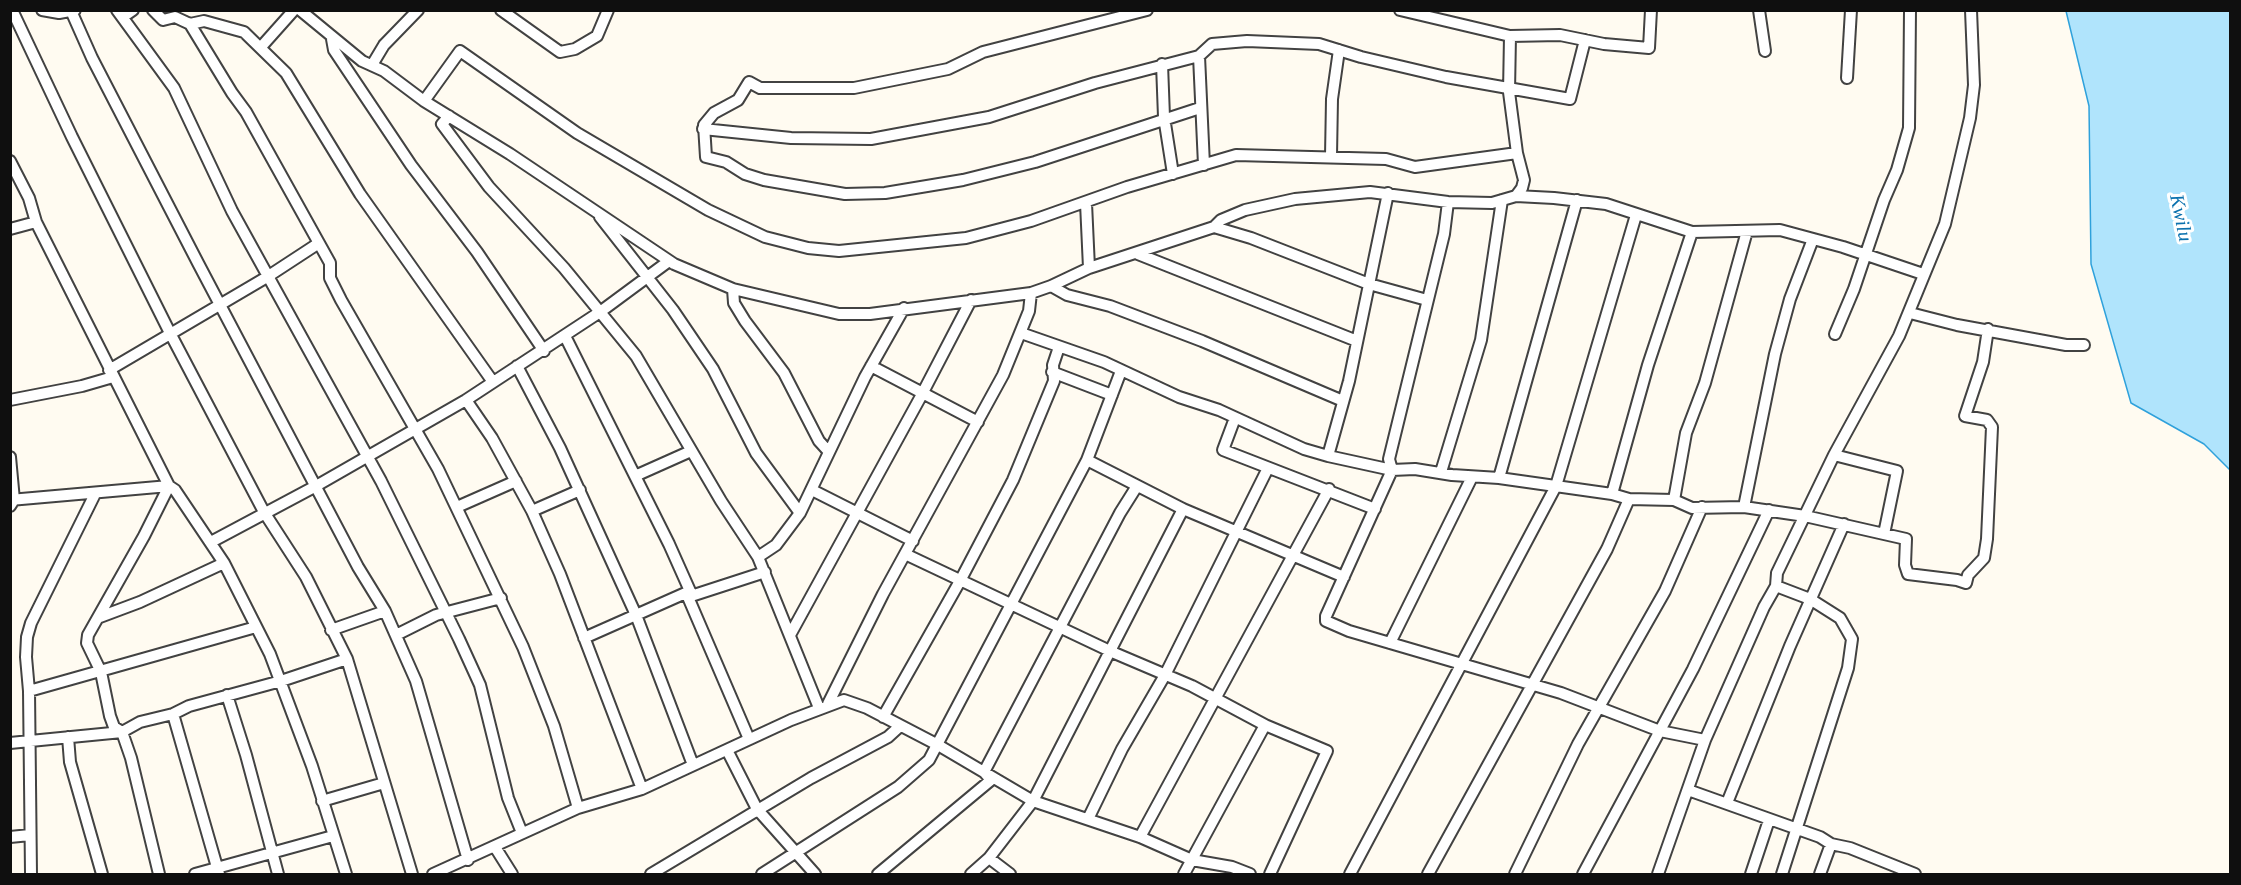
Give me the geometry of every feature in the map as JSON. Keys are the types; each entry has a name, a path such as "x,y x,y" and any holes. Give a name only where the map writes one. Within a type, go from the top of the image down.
{"street":[{"path":"12,10 67,127 170,333 264,512 306,577 347,658 412,874"},
{"path":"42,10 73,12 92,58 358,567 385,611 416,681 468,860"},
{"path":"133,10 120,14 174,88 232,211 367,456 446,613 480,685 508,798 522,833"},
{"path":"153,10 163,20 175,16 190,24 246,112 330,262 330,278 341,300 457,507 501,598 554,726 578,808"},
{"path":"261,47 294,10"},
{"path":"300,10 322,26 332,39 350,49 362,61 372,65 424,101 592,208 669,261 733,289 839,314 870,314 1031,293 1052,286 1089,268 1138,254 1214,227 1221,220 1245,210 1295,199 1370,192 1448,202 1492,203 1516,196 1606,204 1692,232 1780,230 1923,274"},
{"path":"372,65 384,45 418,10"},
{"path":"501,10 560,52 575,49 597,36 608,10"},
{"path":"1147,10 983,52 948,69 854,88 760,88 749,82 738,100 714,113 703,129 706,158 726,162 745,174 764,180 845,194 885,193 963,180 1035,162 1164,117 1200,108"},
{"path":"1400,10 1510,36 1560,35 1649,48 1651,10"},
{"path":"1759,10 1765,51"},
{"path":"1846,78 1851,10"},
{"path":"1835,334 1897,170 1909,128 1910,10"},
{"path":"1658,874 1705,740 1764,607 1776,586 1777,573 1834,455 1910,313 1923,274 1945,224 1970,118 1974,85 1971,10"},
{"path":"190,24 204,21 244,32 286,74 360,194 493,382"},
{"path":"1510,36 1510,87 1517,153 1524,180 1516,196"},
{"path":"332,39 334,50 411,165 490,270 544,351"},
{"path":"703,129 791,138 872,139 989,117 1162,64 1199,56 1212,44 1248,40 1319,44 1446,77 1570,99 1585,40"},
{"path":"1331,156 1332,99 1339,50"},
{"path":"424,101 460,51 577,133 708,210 765,237 808,248 849,250 966,238 1031,222 1236,155 1386,159 1415,167 1517,153"},
{"path":"1199,56 1204,165"},
{"path":"1162,64 1164,117 1173,174"},
{"path":"449,116 442,124 489,187 636,356 691,451 758,557 790,635 823,706"},
{"path":"10,160 29,198 36,222 169,486 175,490 224,563 256,627 281,681 345,874"},
{"path":"1328,456 1358,341 1388,193"},
{"path":"1441,472 1481,340 1502,200"},
{"path":"1499,478 1578,200"},
{"path":"1448,202 1444,234 1389,459 1392,470 1326,616 1326,621 1390,643 1561,693 1660,731 1705,740"},
{"path":"1086,203 1089,268"},
{"path":"592,208 648,278 713,369 756,453 800,513"},
{"path":"1350,874 1556,486 1636,215"},
{"path":"10,229 36,222"},
{"path":"1214,227 1251,238 1369,284 1427,300"},
{"path":"1674,500 1686,433 1705,383 1747,231"},
{"path":"1612,494 1648,365 1692,232"},
{"path":"1744,507 1775,354 1790,299 1813,239"},
{"path":"10,400 82,386 111,374 170,333 221,305 319,243"},
{"path":"1138,254 1358,341"},
{"path":"211,542 316,486 466,400 544,351 669,261"},
{"path":"1052,286 1067,295 1110,306 1191,337 1343,401"},
{"path":"733,289 735,303 745,321 784,373 819,441 829,452"},
{"path":"823,706 978,422 1021,333 1029,311 1031,293"},
{"path":"790,635 859,513 971,300"},
{"path":"758,557 776,545 800,513 871,366 904,309"},
{"path":"1910,313 1924,318 2066,345 2084,345"},
{"path":"1021,333 1104,362 1304,449 1328,456 1392,470 1416,469 1472,477 1499,478 1612,494 1629,499 1674,500 1683,506 1744,507 1805,516 1906,538 1905,565 1908,574 1957,580 1966,584 1968,575 1984,558 1992,427 1987,420 1965,416 1983,362 1988,329"},
{"path":"565,336 635,476 689,594 749,739"},
{"path":"883,717 1014,480 1054,381 1052,372 1059,347"},
{"path":"518,366 580,490 636,615 693,765"},
{"path":"871,366 978,422"},
{"path":"762,874 827,835 898,787 929,760 1087,460 1121,371"},
{"path":"1052,372 1112,395"},
{"path":"466,400 532,511 585,638 642,789"},
{"path":"1235,418 1223,450 1329,489 1375,509"},
{"path":"635,476 691,451"},
{"path":"1834,455 1897,471 1884,534"},
{"path":"10,457 12,502 169,486"},
{"path":"1087,460 1184,509 1237,530 1291,557 1344,577"},
{"path":"1088,819 1127,741 1164,675 1268,468"},
{"path":"1390,643 1472,477"},
{"path":"457,507 516,481"},
{"path":"159,874 143,801 122,732 114,727 101,672 87,643 88,635 100,617 169,486"},
{"path":"984,772 1104,543 1137,486"},
{"path":"1140,837 1329,489"},
{"path":"532,511 580,490"},
{"path":"812,490 913,541"},
{"path":"32,874 28,743 29,691 26,657 31,623 95,494"},
{"path":"1428,874 1447,836 1506,737 1531,685 1606,549 1629,499"},
{"path":"1515,874 1578,744 1665,591 1702,507"},
{"path":"971,874 989,858 1033,801 1184,509"},
{"path":"1583,874 1660,731 1769,510"},
{"path":"1727,803 1810,599 1844,524"},
{"path":"905,554 1112,652 1192,686 1265,725 1327,751 1270,874"},
{"path":"100,617 140,602 224,563"},
{"path":"585,638 689,594 765,572"},
{"path":"1776,586 1810,599 1840,618 1852,639 1848,668 1782,874"},
{"path":"396,634 446,613 501,598"},
{"path":"331,630 385,611"},
{"path":"29,691 256,627"},
{"path":"10,743 122,732 153,718 173,714 189,706 281,681 347,658"},
{"path":"227,695 246,755 278,874"},
{"path":"434,874 578,808 642,789 823,706 844,700 938,745 1033,801 1140,837 1192,860 1232,867 1250,874"},
{"path":"173,714 219,872"},
{"path":"1184,874 1265,725"},
{"path":"651,874 757,810 888,737 900,726"},
{"path":"68,737 70,762 102,874"},
{"path":"727,750 757,810 815,874"},
{"path":"878,874 986,786 991,780 984,772"},
{"path":"322,801 384,783"},
{"path":"1688,790 1832,844 1850,848 1902,873 1915,874"},
{"path":"1754,874 1769,820"},
{"path":"10,837 30,836"},
{"path":"195,874 219,872 272,853 333,836"},
{"path":"1820,874 1832,844"},
{"path":"495,847 512,874"},
{"path":"989,858 1010,874"}],"water":[{"name":"Kwilu","path":"2066,11 2230,11 2230,470 2204,444 2131,403 2091,264 2089,106"}]}
